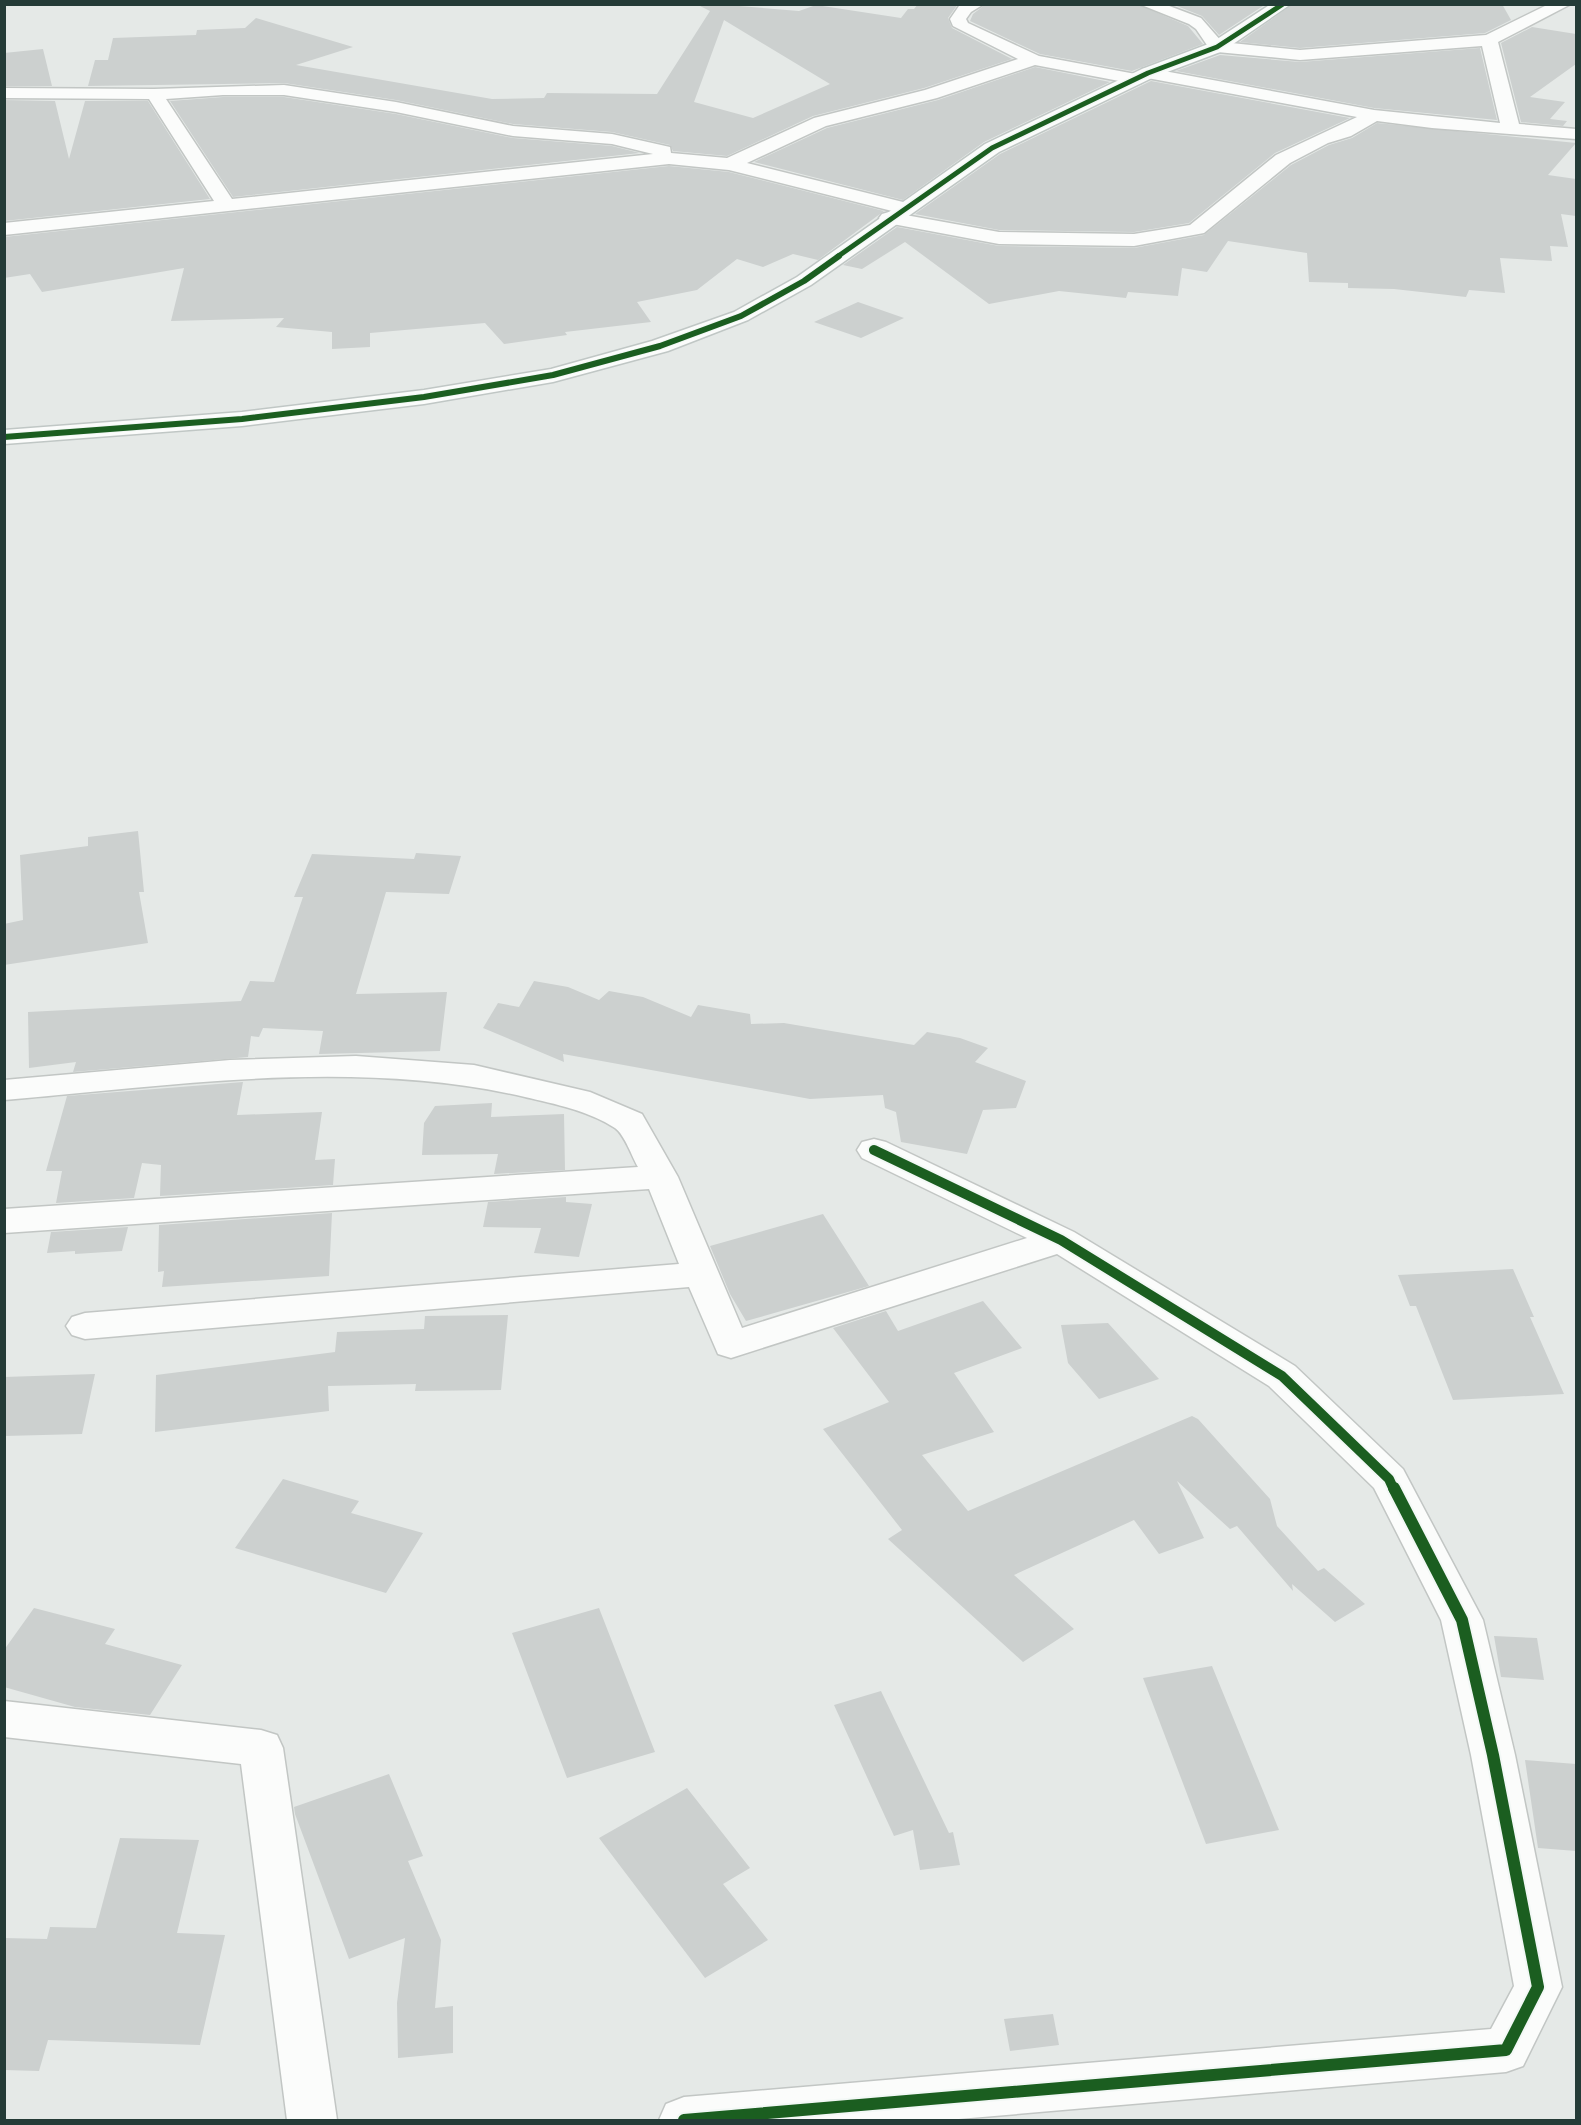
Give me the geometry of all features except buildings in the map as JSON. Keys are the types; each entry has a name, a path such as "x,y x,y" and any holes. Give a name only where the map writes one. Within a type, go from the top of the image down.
{"street":[{"path":"976,4 965,9 958,19 961,26 1034,60 1374,115 1576,134"},
{"path":"1147,4 1195,21 1202,26 1217,47 1300,55 1489,40 1563,4"},
{"path":"4,437 242,418 424,397 553,375 660,346 741,316 804,281 897,213 993,148 1142,76 1217,47 1283,4"},
{"path":"1489,40 1511,129"},
{"path":"729,164 820,122 931,94 1034,60"},
{"path":"4,93 154,94 223,90 284,90 396,107 513,131 612,139 729,164 897,213 999,238 1134,240 1197,229 1283,159 1322,139 1346,132 1374,115"},
{"path":"154,94 227,206"},
{"path":"4,229 669,158 700,159"},
{"path":"4,1090 230,1070 356,1066 474,1075 578,1099 630,1122 661,1177 731,1346 1061,1240"},
{"path":"684,2121 1506,2050 1538,1987 1493,1755 1462,1620 1389,1479 1282,1376 1061,1240 874,1150"},
{"path":"4,1221 661,1177"},
{"path":"85,1326 702,1274"},
{"path":"4,1719 261,1748 312,2121"}],"cycle path":[{"path":"4,437 242,419 424,397 553,375 660,346 741,316 804,281 904,208 992,148 1148,73 1217,47 1283,4"},
{"path":"684,2120 1506,2050 1538,1987 1493,1755 1462,1620 1389,1479 1282,1376 1061,1240 874,1150"}]}
